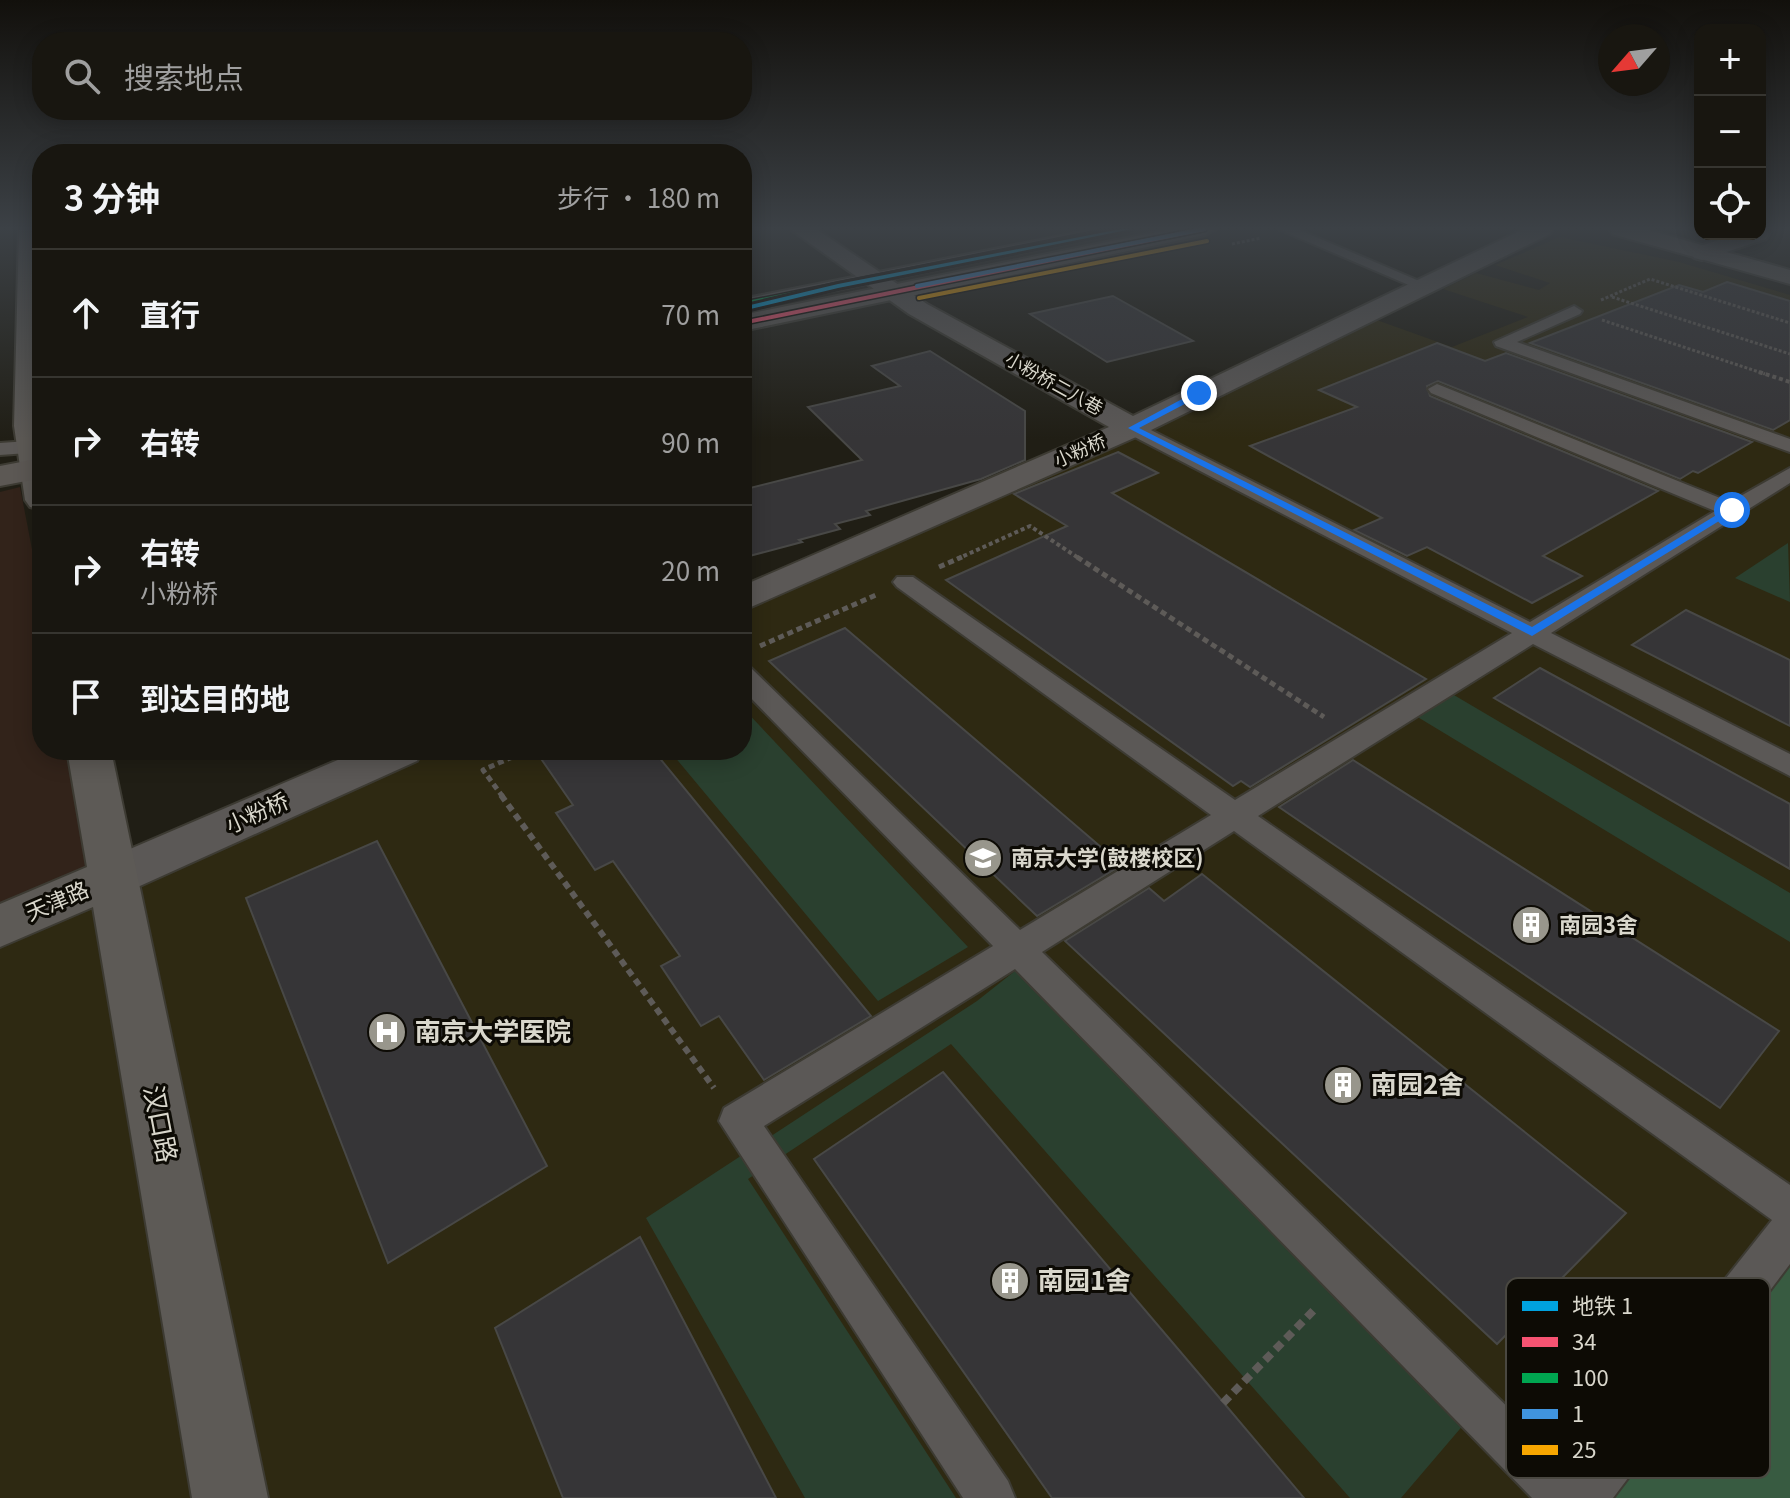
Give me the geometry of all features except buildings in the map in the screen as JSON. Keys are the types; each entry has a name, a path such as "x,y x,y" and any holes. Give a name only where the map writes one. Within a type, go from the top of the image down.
{"main road":[{"path":"752,320 838,299"},
{"path":"0,452 32,451"},
{"path":"0,478 32,454"}],"street":[{"name":"小粉桥二八巷","path":"916,299 1132,428"},
{"name":"小粉桥","path":"752,596 1132,428 1397,299"},
{"name":"汉口路","path":"91,760 230,1498"},
{"name":"小粉桥","path":"113,877 378,760"},
{"name":"天津路","path":"0,926 113,877"}],"lane":[{"path":"752,303 782,299"},
{"path":"1574,311 1502,342 1790,446"},
{"path":"1437,389 1732,510"},
{"path":"1132,428 1790,766"},
{"path":"991,1498 738,1121 1790,474"},
{"path":"905,582 1790,1209"},
{"path":"752,664 1018,949 1506,1438"},
{"path":"1753,1278 1790,1230"},
{"path":"1546,1478 1566,1498"},
{"path":"1583,1498 1598,1478"}],"path":[{"path":"1574,311 1603,299"},
{"path":"1619,299 1790,354"},
{"path":"1713,299 1790,323"},
{"path":"1574,311 1790,382"},
{"path":"752,659 905,582 1030,526 1358,740"},
{"path":"506,760 483,770 738,1121"},
{"path":"1223,1403 1346,1278"}],"shaded area":[{"name":"南京大学(鼓楼校区)","path":"1473,299 1790,299 1790,1498 0,1498 0,936 396,760 752,760 752,604 1371,318 1452,347 1528,317"},
{"path":"20,487 32,549 32,760 72,760 95,877 0,917 0,492"}],"green space":[{"path":"1788,543 1790,602 1735,578"},
{"path":"1442,688 1790,893 1790,942 1406,710"},
{"path":"752,718 968,947 878,1001 677,760 752,760"},
{"path":"1021,966 1465,1423 1401,1498 1350,1498 951,1044 748,1179 956,1498 805,1498 646,1218 977,1001"},
{"path":"1790,1260 1790,1498 1612,1498 1627,1478 1770,1478 1770,1287"}],"metro line":[{"name":"1","path":"752,307 784,299"}],"transit line":[{"name":"100","path":"752,302 767,299"},
{"name":"34","path":"752,321 860,299"}],"place":[{"name":"南京大学(鼓楼校区)","path":"983,858"},
{"name":"南园3舍","path":"1531,925"},
{"name":"南京大学医院","path":"387,1032"},
{"name":"南园2舍","path":"1343,1085"},
{"name":"南园1舍","path":"1010,1281"}],"route":[{"path":"1199,393 1132,428 1532,632 1732,510"}]}
